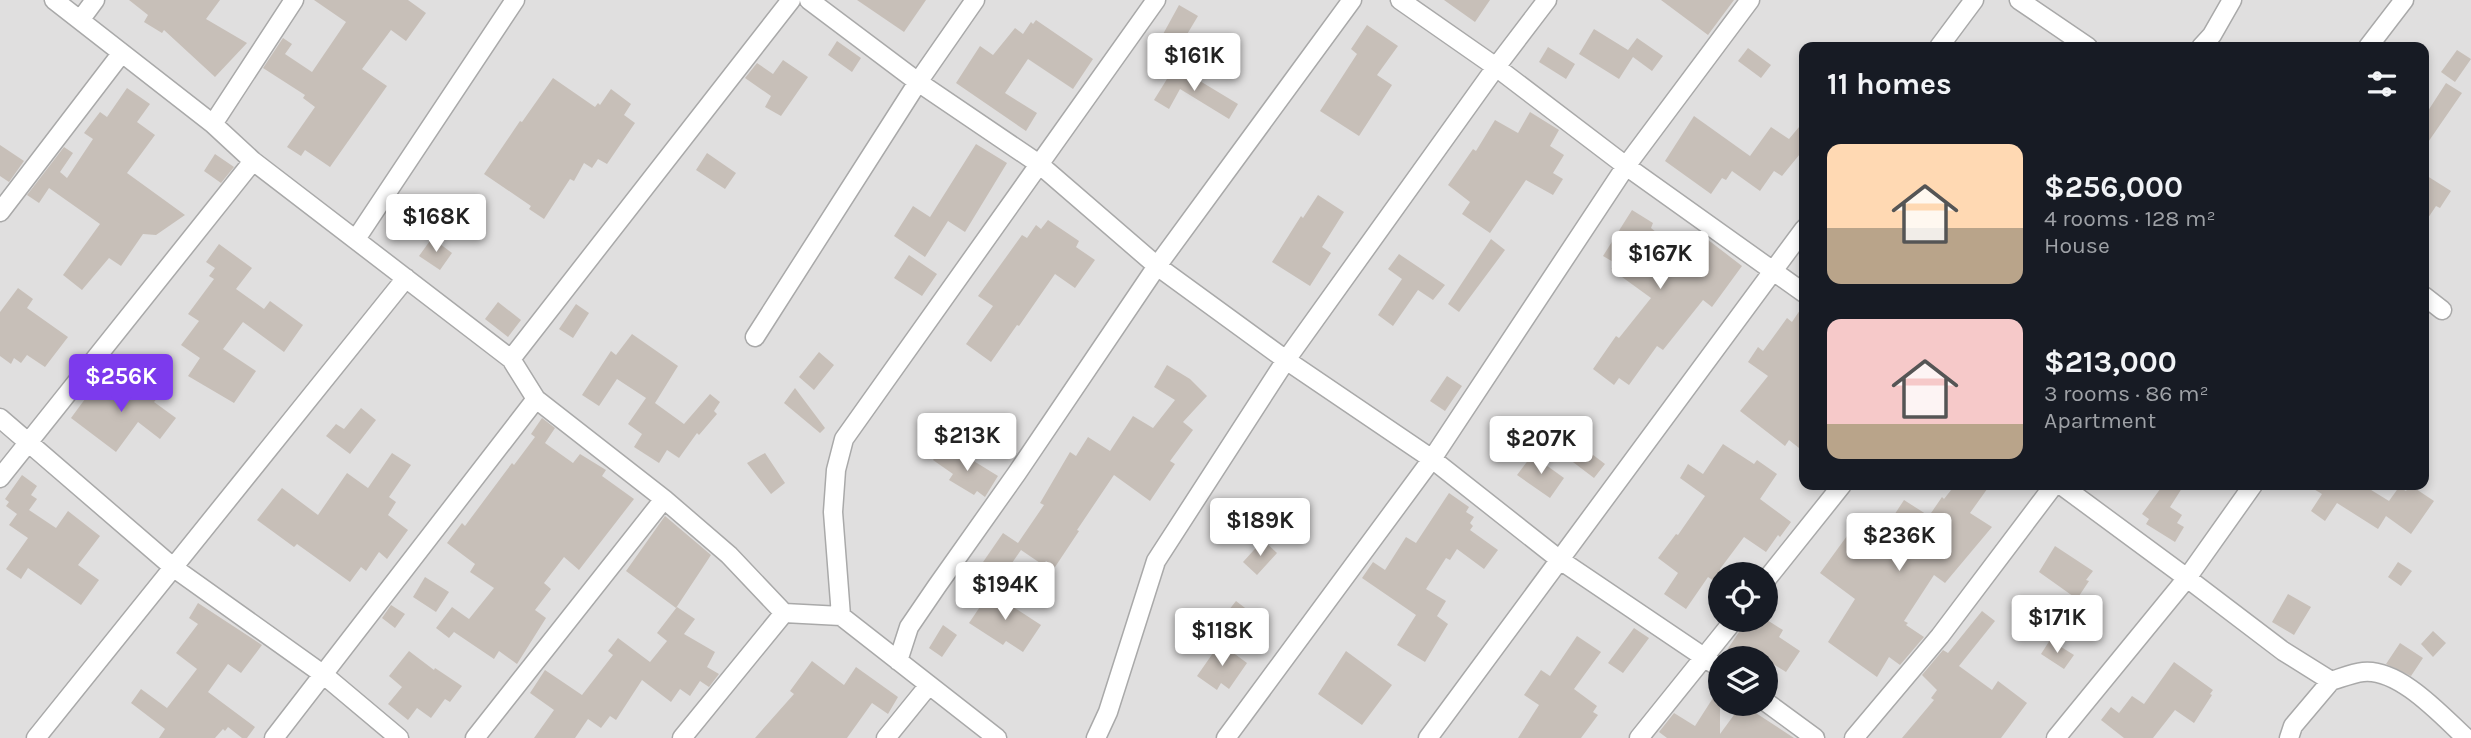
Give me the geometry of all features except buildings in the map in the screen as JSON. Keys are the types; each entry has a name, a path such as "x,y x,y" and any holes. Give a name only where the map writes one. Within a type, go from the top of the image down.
{"street":[{"path":"54,0 213,124 253,161 511,359 536,399 664,499 729,555 784,613 841,617 997,738"},
{"path":"81,19 95,0"},
{"path":"213,124 294,0"},
{"path":"356,239 515,0"},
{"path":"511,359 791,0"},
{"path":"809,0 918,82 1039,164 1157,266 1286,360 1432,459 1560,560 1708,659"},
{"path":"755,337 918,82 975,0"},
{"path":"841,617 833,512 835,470 844,439 1156,0"},
{"path":"898,661 909,627 1157,266 1352,0"},
{"path":"1400,0 1799,289"},
{"path":"1096,738 1108,712 1156,561 1286,360 1547,0"},
{"path":"1226,738 1432,459 1626,166 1750,0"},
{"path":"1943,42 1973,0"},
{"path":"2019,0 2081,42"},
{"path":"2206,42 2232,0"},
{"path":"2372,42 2404,0"},
{"path":"0,212 121,54"},
{"path":"0,478 253,161"},
{"path":"1428,738 1799,236"},
{"path":"36,738 406,278"},
{"path":"2429,300 2442,310"},
{"path":"274,738 536,399"},
{"path":"0,418 174,568 324,675 399,738"},
{"path":"1778,565 1838,490"},
{"path":"1854,738 1940,636 2050,490"},
{"path":"2068,490 2283,651 2331,681"},
{"path":"2056,738 2188,578 2250,490"},
{"path":"475,738 664,499"},
{"path":"682,738 784,613"},
{"path":"1639,738 1724,632"},
{"path":"2289,738 2293,726 2331,681 2364,671 2392,677 2432,707 2466,738"},
{"path":"886,738 929,685"},
{"path":"1778,711 1815,738"}],"shaded area":[{"path":"0,0 2471,0 2471,738 0,738"}]}
